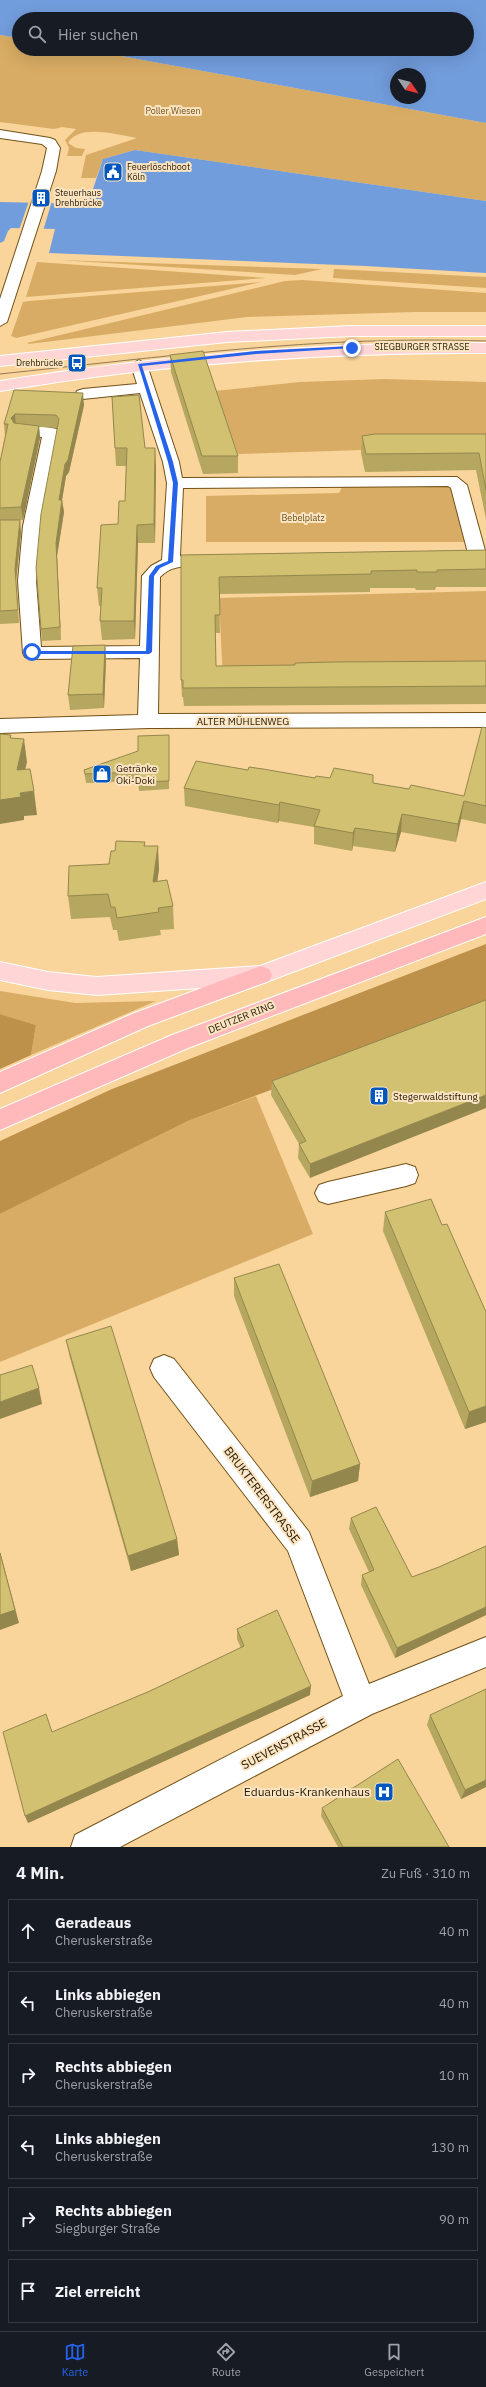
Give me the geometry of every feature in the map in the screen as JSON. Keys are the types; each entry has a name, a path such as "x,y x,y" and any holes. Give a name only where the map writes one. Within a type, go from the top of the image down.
{"highway":[{"name":"DEUTZER RING","path":"0,1120 70,1087 262,1008 486,925"},
{"path":"0,1083 140,1020 261,975"}],"main road":[{"name":"SIEGBURGER STRASSE","path":"0,361 227,337 351,331 486,331"},
{"name":"SIEGBURGER STRASSE","path":"0,386 139,365 256,353 352,348 486,348"},
{"path":"0,971 48,982 97,986 261,975 486,890"}],"street":[{"path":"0,134 50,143 54,148 54,171 31,231 0,322"},
{"path":"139,365 171,462 175,483 171,562"},
{"path":"83,394 147,388"},
{"path":"22,431 51,432 24,526 32,652 149,652"},
{"path":"175,483 451,481 459,485 476,557"},
{"path":"148,721 151,576 158,567 171,562 228,560"},
{"name":"ALTER MÜHLENWEG","path":"0,726 148,721 486,720"},
{"path":"328,1193 406,1175"},
{"name":"BRUKTERERSTRASSE","path":"164,1368 299,1542 361,1703"},
{"name":"SUEVENSTRASSE","path":"87,1847 361,1703 486,1652"}],"green space":[{"name":"Poller Wiesen","path":"0,35 12,37 12,56 121,56 486,123 486,201 135,150 103,159 96,178 81,178 86,155 137,138 100,132 81,133 73,137 68,143 76,148 85,149 82,156 67,156 69,148 65,140 76,129 62,127 54,129 0,122"},
{"path":"59,260 322,269 295,275"},
{"path":"37,262 266,278 26,297"},
{"path":"334,269 486,277 486,288 333,278"},
{"path":"302,280 486,293 486,312 416,312 247,317 29,344 27,343 285,281"},
{"path":"262,282 16,338 11,336 23,302"},
{"path":"384,379 486,382 486,446 238,454 215,391 300,382"},
{"name":"Bebelplatz","path":"344,484 451,485 468,542 206,542 206,496 339,493"},
{"path":"486,591 486,678 223,681 219,598"},
{"path":"0,991 75,1003 156,1001 31,1055 36,1025 0,1014"},
{"path":"256,1096 313,1234 0,1362 0,1214 188,1121"}],"shaded area":[{"path":"486,944 486,1009 188,1121 0,1214 0,1141 112,1089"},
{"path":"0,1014 36,1025 31,1055 0,1069"}],"water":[{"path":"0,0 486,0 486,123 121,56 474,56 474,12 12,12 12,37 0,35"},
{"path":"135,150 486,201 486,273 365,266 49,253 55,229 11,228 8,231 4,241 0,243 0,202 88,204 103,159"}],"pier":[{"path":"29,201 52,201 43,231 19,230"}],"building":[{"path":"203,351 238,456 202,456 170,355"},
{"path":"14,390 83,393 68,460 65,464 59,500 62,500 56,543 60,627 41,629 36,568 41,514 59,419 56,415 15,414 11,418 14,423 39,426 21,507 0,508 0,462 8,424 4,424"},
{"path":"139,395 145,448 155,448 154,524 137,525 134,621 100,621 102,588 97,588 101,525 118,524 119,501 125,501 127,448 115,448 112,397"},
{"path":"375,434 486,434 486,490 479,453 366,454 362,436"},
{"path":"0,520 20,520 15,569 18,610 0,611"},
{"path":"486,550 486,569 437,570 437,572 417,572 417,570 371,571 371,574 219,577 220,615 215,615 216,666 295,665 295,663 333,662 486,661 486,686 183,688 183,680 181,680 181,555"},
{"path":"105,645 103,694 68,695 73,646"},
{"path":"482,727 486,728 486,806 464,801 458,824 402,814 397,834 355,828 353,833 314,826 320,810 280,802 279,805 184,788 196,761 248,770 249,767 263,769 315,778 316,776 330,778 334,768 373,775 373,783 409,789 411,785 464,796"},
{"path":"0,734 11,735 10,738 24,739 17,770 30,769 34,791 20,793 21,797 0,800"},
{"path":"169,735 169,781 138,782 138,772 85,774 84,770 138,751 138,736"},
{"path":"116,841 145,842 144,846 158,846 153,882 167,880 173,906 158,908 159,912 117,918 115,907 111,907 108,894 68,896 69,866 109,864 111,851 115,851"},
{"name":"Stegerwaldstiftung","path":"486,1000 486,1095 310,1164 299,1144 306,1141 272,1081"},
{"path":"431,1199 442,1225 447,1224 486,1312 486,1406 469,1412 385,1212"},
{"path":"279,1264 360,1464 312,1481 234,1278"},
{"path":"111,1326 177,1539 128,1556 66,1340"},
{"path":"32,1365 39,1388 0,1402 0,1375"},
{"path":"376,1507 412,1577 439,1567 486,1546 486,1607 397,1648 362,1575 374,1570 351,1518"},
{"path":"0,1553 15,1610 0,1615"},
{"path":"277,1610 311,1686 25,1816 3,1732 46,1714 52,1732 150,1691 244,1646 237,1629"},
{"path":"486,1689 486,1780 465,1790 430,1715"},
{"path":"398,1759 449,1847 343,1847 322,1808"}],"tram line":[{"path":"0,374 303,344 364,341 486,341"}],"place":[{"name":"Feuerlöschboot Köln","path":"113,172"},
{"name":"Steuerhaus Drehbrücke","path":"41,198"},
{"name":"Drehbrücke","path":"77,363"},
{"name":"Getränke Oki-Doki","path":"102,774"},
{"name":"Stegerwaldstiftung","path":"379,1096"},
{"name":"Eduardus-Krankenhaus","path":"384,1792"}],"route":[{"path":"32,652 149,652 151,576 158,567 171,562 175,483 171,462 139,365 256,353 352,348"}]}
